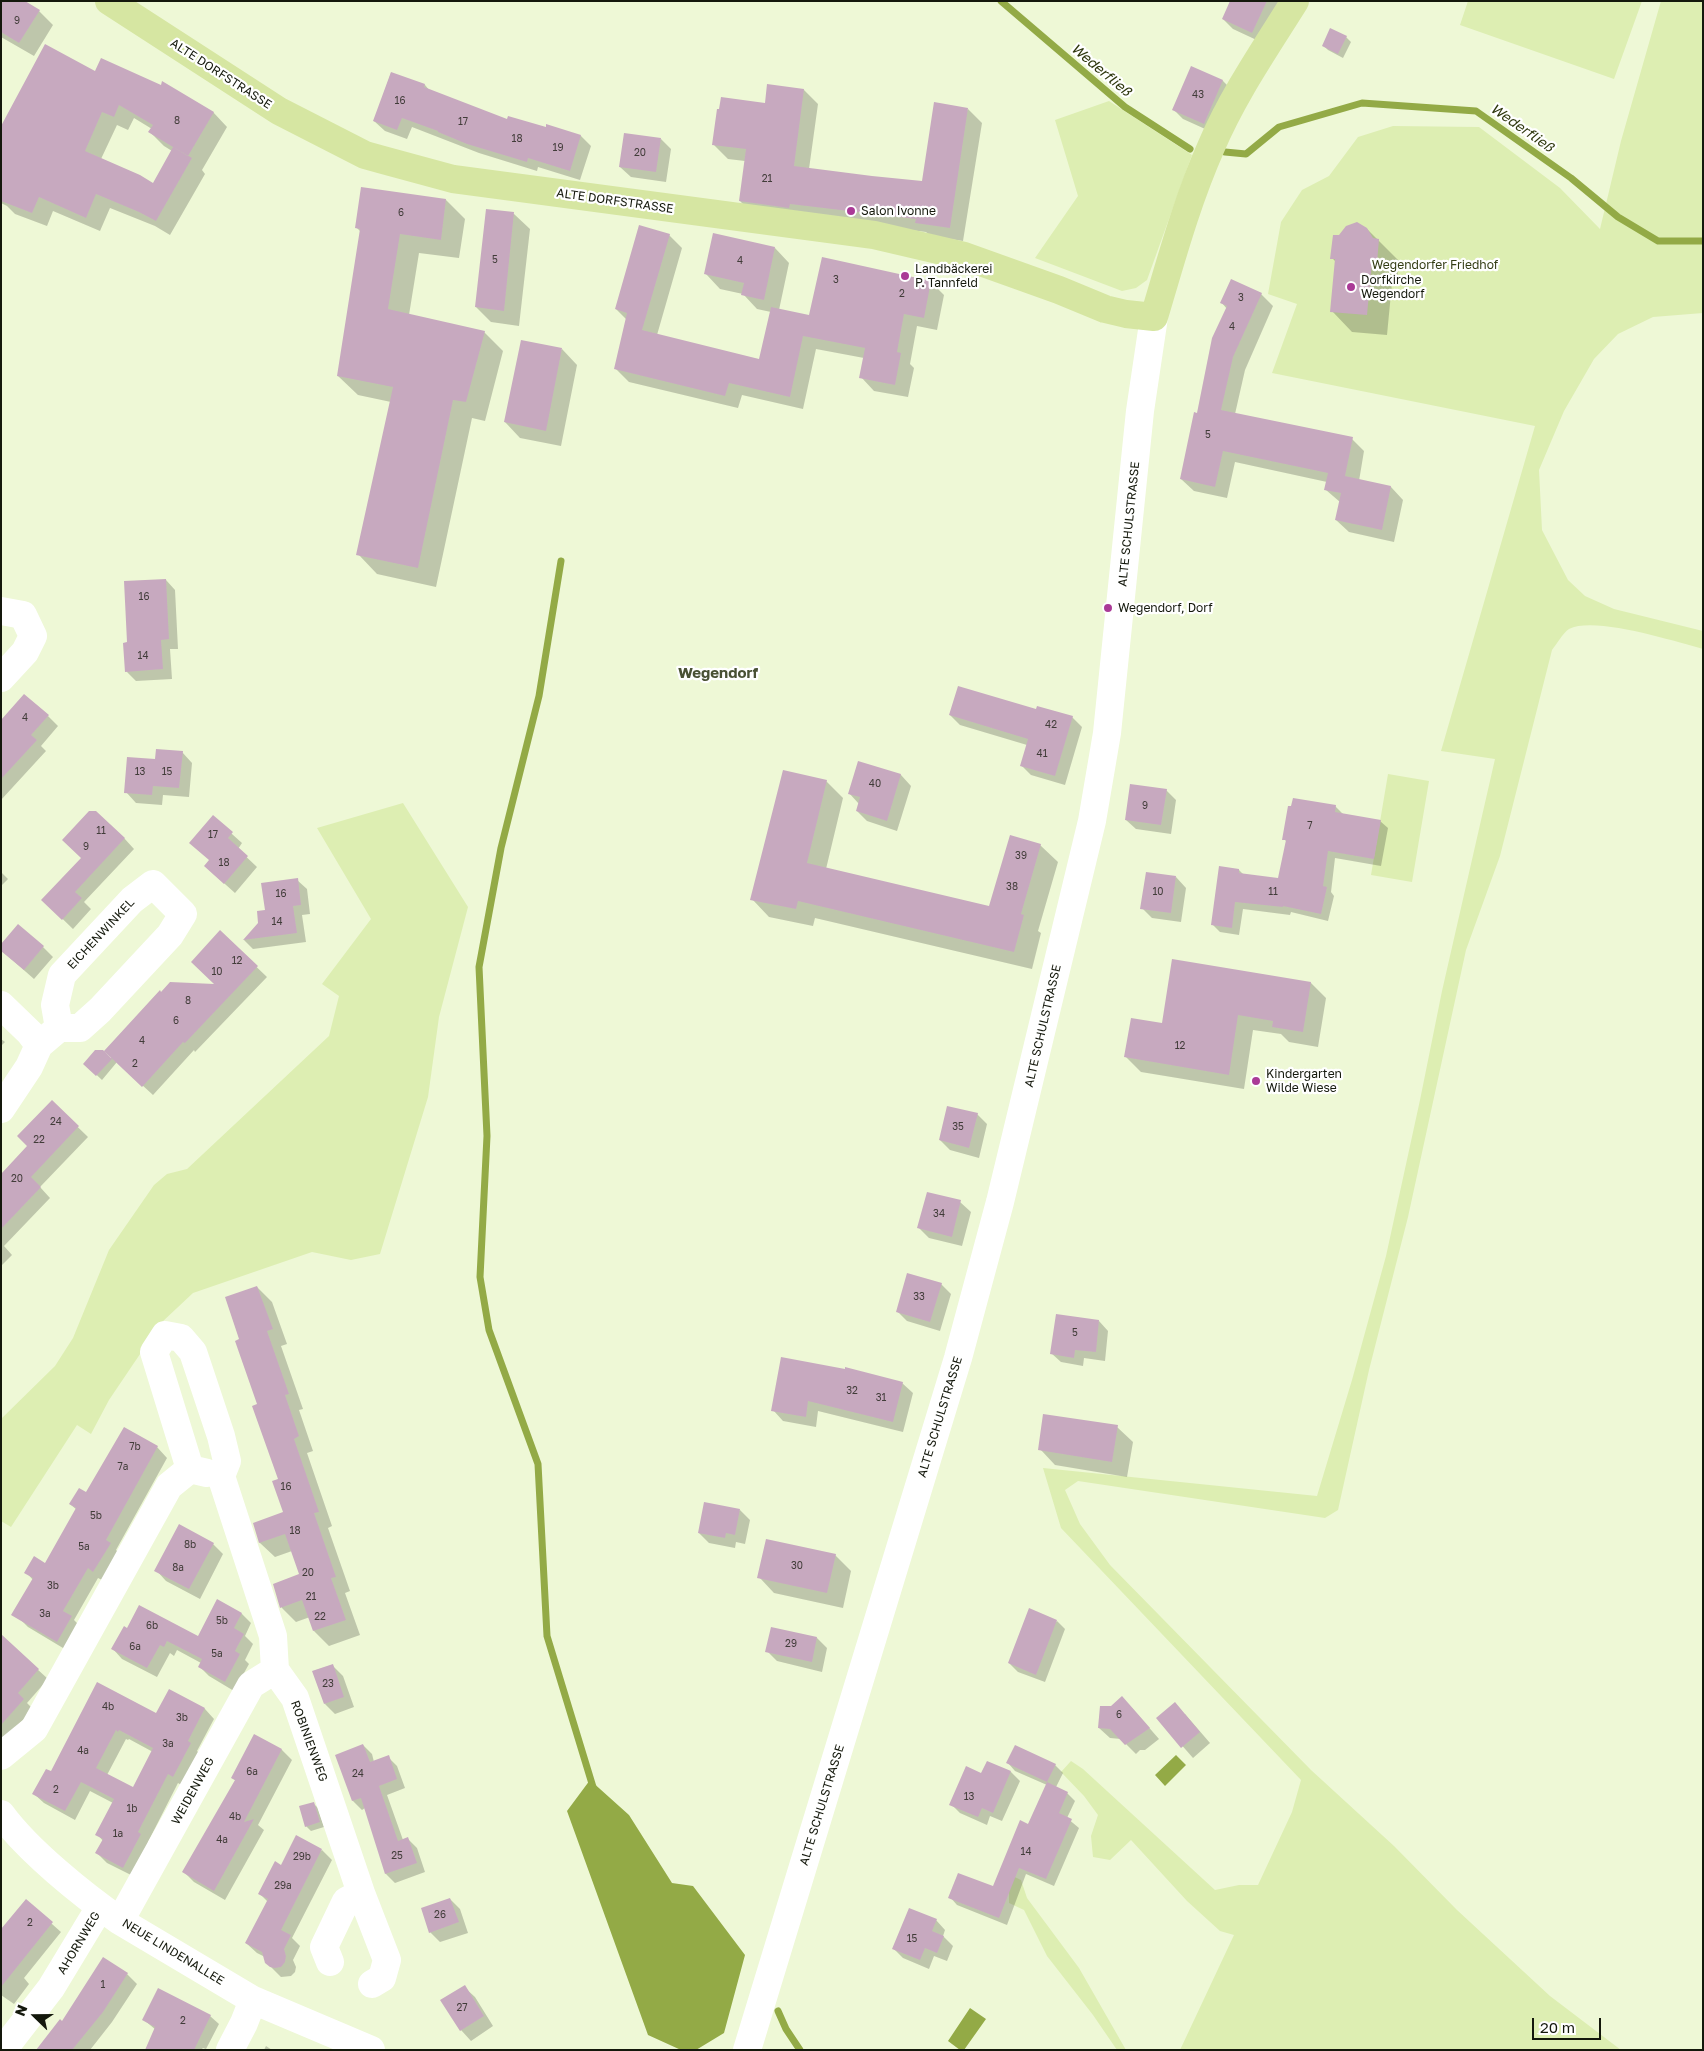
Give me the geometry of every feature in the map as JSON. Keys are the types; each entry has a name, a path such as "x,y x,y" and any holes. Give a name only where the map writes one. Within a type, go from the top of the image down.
{"main road":[{"name":"ALTE DORFSTRASSE","path":"109,1 280,111 365,155 453,179 866,234 913,243 964,256 1059,290 1105,309 1126,314 1154,317"},
{"name":"ALTE SCHULSTRASSE","path":"1154,317 1185,218 1211,147 1245,81 1295,1"}],"street":[{"name":"ALTE SCHULSTRASSE","path":"747,2050 958,1358 1000,1202 1090,830 1107,733 1140,411 1154,317"},
{"path":"1,611 23,615 33,636 25,652 1,678"},
{"name":"EICHENWINKEL","path":"153,884 183,914 170,935 100,1010 80,1028 49,1036 62,976 132,900 153,884"},
{"path":"1,1005 30,1033 49,1036 1,1109"},
{"path":"190,1469 154,1352 165,1335 181,1338 193,1352 221,1436 227,1461 221,1476 273,1636 275,1670"},
{"path":"190,1469 221,1476"},
{"path":"1,1756 34,1729 170,1486 190,1469"},
{"name":"ROBINIENWEG","path":"275,1670 295,1698 361,1893 387,1960 382,1978 372,1984"},
{"name":"WEIDENWEG","path":"110,1914 251,1685 275,1670"},
{"name":"NEUE LINDENALLEE","path":"1,1814 40,1857 110,1914 253,2000 371,2050"},
{"path":"330,1962 324,1947 346,1901 361,1893"},
{"name":"AHORNWEG","path":"3,2050 110,1914"},
{"path":"230,2050 253,2000"}],"green space":[{"path":"1468,1 1642,1 1614,79 1460,25"},
{"name":"Wegendorfer Friedhof","path":"1661,1 1703,1 1703,313 1653,317 1618,334 1594,359 1564,411 1539,470 1542,530 1568,580 1585,596 1614,609 1703,631 1703,649 1635,631 1581,626 1569,629 1552,650 1500,856 1466,950 1408,1217 1369,1370 1338,1510 1325,1518 1078,1481 1065,1490 1080,1524 1110,1565 1311,1770 1394,1846 1457,1910 1550,1996 1621,2050 1180,2050 1234,1935 1220,1931 1187,1901 1131,1840 1110,1860 1093,1857 1091,1836 1098,1815 1084,1796 1061,1772 1071,1761 1083,1769 1215,1890 1239,1885 1258,1885 1292,1812 1301,1780 1061,1528 1043,1468 1317,1496 1352,1380 1386,1256 1442,991 1495,759 1441,751 1535,426 1272,373 1297,304 1268,294 1281,222 1302,190 1329,176 1358,137 1393,126 1479,127 1560,188 1600,229 1621,141"},
{"path":"1109,101 1192,155 1147,280 1136,288 1122,291 1035,258 1078,196 1055,120"},
{"path":"1388,774 1429,781 1412,882 1371,875"},
{"path":"403,803 468,907 439,1017 428,1097 380,1254 351,1260 312,1252 193,1293 161,1323 109,1400 91,1434 77,1425 11,1527 1,1521 1,1419 55,1366 73,1338 109,1250 154,1185 167,1174 187,1169 329,1036 339,996 322,984 371,919 317,828"},
{"path":"1000,1870 1021,1880 1027,1898 1079,1968 1126,2050 1117,2050 1093,2015 1047,1956 1024,1910 1009,1903 1009,1893"}],"shaded area":[{"path":"1176,1755 1186,1765 1165,1786 1155,1775"},
{"path":"590,1780 629,1815 672,1883 693,1886 745,1955 724,2033 696,2050 681,2050 648,2035 567,1811"},
{"path":"970,2008 986,2019 964,2050 960,2050 948,2041"}],"building":[{"path":"1,1 25,1 40,10 19,43 1,32"},
{"path":"1230,1 1267,1 1252,33 1222,19"},
{"path":"1330,28 1347,36 1338,54 1322,46"},
{"path":"45,44 95,71 101,58 161,85 162,81 214,112 188,156 192,158 156,221 96,194 86,218 39,197 32,213 1,201 1,126","holes":["119,105 153,125 148,132 173,147 153,183 140,175 85,151 102,112 114,117"]},
{"path":"1191,66 1223,80 1204,124 1172,110"},
{"path":"391,72 425,84 424,87 507,119 508,116 546,127 546,124 581,135 570,171 528,158 527,162 467,144 402,118 397,130 373,121"},
{"path":"767,84 804,89 794,166 872,176 922,181 934,102 968,108 950,228 915,223 916,219 790,204 789,208 739,201 746,149 712,145 717,109 719,109 721,97 765,103"},
{"path":"624,133 661,138 656,172 619,167"},
{"path":"361,187 446,199 441,240 400,234 388,309 485,331 466,402 453,400 418,568 356,555 393,387 337,376 360,229 355,228"},
{"path":"486,209 514,212 504,311 475,307"},
{"name":"Dorfkirche Wegendorf","path":"1357,222 1367,228 1373,238 1379,239 1377,263 1372,262 1367,315 1330,312 1335,259 1330,259 1333,235 1339,235 1346,226"},
{"path":"639,225 670,234 642,330 759,359 771,307 809,315 822,257 931,281 924,318 904,314 897,352 901,353 895,385 859,378 865,348 803,336 790,397 729,383 725,396 614,369 627,313 615,309"},
{"path":"713,233 775,247 764,300 741,295 744,283 704,274"},
{"path":"1231,279 1262,293 1233,357 1221,410 1353,437 1345,476 1391,486 1382,530 1335,520 1341,493 1324,490 1328,473 1223,451 1215,487 1180,479 1194,412 1197,413 1212,338 1227,306 1220,303"},
{"path":"521,340 562,348 546,431 504,422"},
{"path":"166,579 169,639 161,640 163,669 125,672 123,643 127,642 124,581"},
{"path":"958,686 1036,709 1037,706 1073,716 1055,776 1020,766 1028,739 949,715"},
{"path":"24,694 49,715 31,735 37,740 1,779 1,720"},
{"path":"156,749 183,751 179,788 153,786 152,795 124,793 127,757 155,759"},
{"path":"858,761 901,774 887,821 856,811 860,797 848,794"},
{"path":"783,770 827,780 807,863 989,906 1010,835 1041,844 1021,914 1024,915 1014,952 798,901 796,909 750,900"},
{"path":"1130,784 1167,789 1161,825 1125,820"},
{"path":"1293,798 1336,805 1335,812 1381,820 1374,859 1328,851 1323,886 1327,887 1321,914 1283,906 1235,902 1232,928 1211,925 1219,866 1239,869 1239,873 1278,878 1286,840 1282,840 1288,806 1291,806"},
{"path":"89,811 96,811 125,838 75,892 82,898 62,920 41,900 81,858 62,840"},
{"path":"213,815 233,832 228,838 248,856 224,884 204,866 209,860 189,843"},
{"path":"1146,872 1176,876 1171,913 1140,909"},
{"path":"298,878 301,905 293,906 297,933 243,940 258,923 257,911 265,910 261,883"},
{"path":"18,924 44,946 24,970 1,951 1,944"},
{"path":"220,930 258,966 185,1043 183,1042 142,1087 104,1051 160,990 161,992 170,982 214,984 191,962"},
{"path":"1172,959 1311,982 1303,1032 1272,1027 1273,1021 1238,1015 1229,1075 1124,1057 1131,1018 1162,1023"},
{"path":"95,1050 103,1050 112,1059 96,1076 83,1064"},
{"path":"52,1100 79,1126 31,1177 41,1187 1,1229 1,1174 27,1146 17,1136"},
{"path":"947,1106 978,1113 969,1148 939,1140"},
{"path":"927,1192 961,1200 952,1237 917,1228"},
{"path":"907,1273 942,1283 930,1322 896,1312"},
{"path":"257,1286 273,1329 267,1331 289,1394 285,1395 299,1436 294,1439 319,1512 314,1513 336,1577 331,1578 346,1620 313,1631 302,1600 280,1608 273,1584 299,1574 285,1534 259,1543 253,1523 283,1512 272,1481 278,1479 252,1406 257,1404 235,1341 239,1339 225,1297"},
{"path":"1056,1314 1099,1320 1096,1352 1075,1350 1074,1358 1050,1354"},
{"path":"781,1357 845,1369 845,1367 903,1382 893,1422 808,1401 806,1417 771,1411"},
{"path":"1043,1414 1118,1425 1112,1462 1038,1450"},
{"path":"124,1427 158,1446 106,1540 111,1543 93,1572 88,1568 63,1611 72,1616 57,1642 11,1615 33,1578 24,1573 34,1556 45,1563 76,1508 69,1504 79,1488 86,1492"},
{"path":"704,1502 740,1509 735,1535 726,1533 725,1538 698,1533"},
{"path":"179,1524 214,1543 189,1589 154,1571"},
{"path":"766,1539 836,1554 827,1593 757,1578"},
{"path":"217,1599 242,1613 234,1628 244,1634 235,1651 240,1654 225,1682 198,1667 202,1659 167,1641 164,1647 160,1645 147,1668 111,1649 124,1626 127,1628 139,1605 198,1636"},
{"path":"1029,1608 1057,1620 1036,1675 1008,1663"},
{"path":"771,1627 817,1637 812,1662 765,1652"},
{"path":"1,1634 39,1669 18,1693 24,1699 1,1725"},
{"path":"333,1664 344,1697 324,1704 312,1671"},
{"path":"97,1682 156,1713 169,1689 205,1708 188,1741 191,1743 173,1777 168,1774 138,1832 141,1834 123,1868 95,1853 103,1839 95,1835 114,1799 81,1782 65,1811 32,1794 46,1769 51,1771","holes":["116,1730 118,1732 119,1730 153,1748 133,1787 96,1768"]},
{"path":"1122,1696 1150,1728 1125,1745 1110,1729 1098,1728 1100,1706 1111,1706"},
{"path":"1175,1702 1200,1732 1181,1748 1156,1718"},
{"path":"254,1734 282,1749 244,1822 254,1819 214,1891 182,1872 235,1780 231,1778"},
{"path":"363,1744 370,1762 389,1755 397,1779 379,1786 398,1841 408,1837 417,1863 385,1874 361,1798 352,1801 335,1755"},
{"path":"1015,1745 1056,1764 1047,1782 1006,1763"},
{"path":"987,1761 1011,1771 993,1813 982,1808 978,1817 949,1805 966,1766 981,1773"},
{"path":"1047,1782 1068,1792 1059,1813 1072,1819 1046,1879 1019,1868 999,1918 948,1898 958,1873 993,1886 1020,1820 1028,1824"},
{"path":"314,1802 320,1822 305,1827 299,1806"},
{"path":"296,1835 322,1849 281,1930 291,1935 284,1949 285,1962 281,1967 275,1968 265,1963 262,1952 245,1943 268,1899 258,1894 275,1861 281,1865"},
{"path":"450,1898 459,1922 429,1933 421,1908"},
{"path":"26,1899 53,1922 1,1987 1,1929"},
{"path":"909,1908 937,1919 932,1931 944,1936 937,1953 925,1948 920,1960 892,1949"},
{"path":"103,1957 128,1973 103,2012 72,2050 36,2050 60,2019 62,2021"},
{"path":"465,1985 484,2016 460,2031 440,2000"},
{"path":"158,1988 211,2015 194,2050 145,2050 155,2027 142,2020"}],"waterway":[{"name":"Wederfließ","path":"1001,1 1125,107 1190,149"},
{"name":"Wederfließ","path":"1225,152 1246,154 1279,127 1362,103 1476,111 1571,178 1618,217 1658,241 1703,241"},
{"path":"561,561 539,696 501,848 479,967 487,1136 480,1277 489,1330 538,1464 547,1636 593,1787"},
{"path":"778,2011 786,2029 800,2050"}],"place":[{"name":"Salon Ivonne","path":"851,211"},
{"name":"Landbäckerei P. Tannfeld","path":"905,276"},
{"name":"Dorfkirche Wegendorf","path":"1351,287"},
{"name":"Wegendorf, Dorf","path":"1108,608"},
{"name":"Kindergarten Wilde Wiese","path":"1256,1081"}],"district":[{"name":"Wegendorf","path":"718,673"}]}
